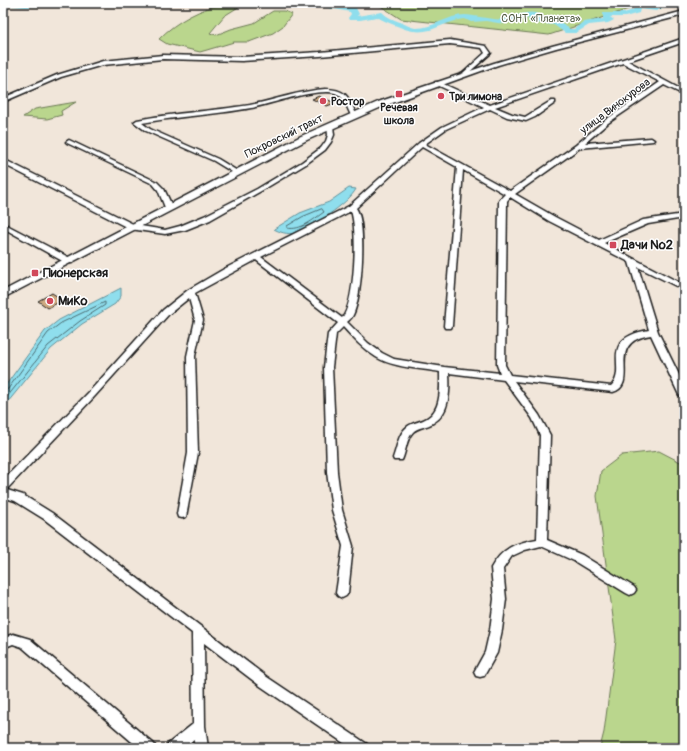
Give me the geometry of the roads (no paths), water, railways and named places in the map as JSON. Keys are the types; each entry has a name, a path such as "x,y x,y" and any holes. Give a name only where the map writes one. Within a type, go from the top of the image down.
{"main road":[{"name":"Покровский тракт","path":"3,296 169,208 330,126 354,116 437,83 543,50 684,13"}],"street":[{"path":"3,486 92,394 166,312 191,292 227,271 352,208 421,144 444,128 490,107 684,40"},
{"path":"3,100 59,76 102,64 163,57 242,59 450,42 484,47 488,53 466,74"},
{"path":"675,43 682,47"},
{"path":"623,61 684,94"},
{"name":"улица Винокурова","path":"510,194 578,146 606,122 664,82"},
{"path":"437,83 516,118 526,119 553,102"},
{"path":"238,173 216,160 148,130 137,122 161,117 203,114 252,106 311,93 334,91 342,94 349,102 354,116"},
{"path":"3,161 133,227 165,232 182,228 207,218 259,190 304,163 323,149 331,135 330,126"},
{"path":"578,146 651,140"},
{"path":"69,142 155,184 161,189 169,208"},
{"path":"421,144 552,219 684,288"},
{"path":"448,326 460,165"},
{"path":"510,194 504,198 503,201 502,365 506,377 529,406 542,426 545,435 542,542"},
{"path":"342,593 348,546 337,510 333,479 328,367 332,334 349,315 354,298 357,270 358,232 355,212 352,208"},
{"path":"599,243 646,222 684,216"},
{"path":"3,225 69,261"},
{"path":"257,257 342,322 365,345 379,355 392,361 444,370 613,389 618,386 621,373 619,354 621,348 631,337 654,332"},
{"path":"632,260 654,332 684,395"},
{"path":"182,514 193,453 191,356 200,320 191,292"},
{"path":"398,458 408,432 414,427 436,418 442,408 445,388 444,370"},
{"path":"3,493 19,498 48,516 263,682 362,748"},
{"path":"480,672 491,653 496,630 500,599 497,568 508,553 523,546 542,542 578,558 630,590"},
{"path":"198,632 199,726 201,748"},
{"path":"3,643 13,640 26,643 149,748"},
{"path":"173,748 199,726"}],"water":[{"path":"349,188 356,189 346,201 310,226 292,234 274,229 300,213 329,202"},
{"path":"121,288 121,296 115,304 82,324 51,349 3,408 3,389 45,331 59,320"}],"waterway":[{"path":"3,3 26,5 73,3"},
{"path":"328,3 327,5 353,10 355,14 352,18 379,14 388,20 413,30 421,30 465,17 471,18 471,20 486,19 504,22 513,18 535,15 532,20 556,23 568,31 576,31 586,24 610,20 606,18 606,15 625,15 636,11 637,7 656,9 669,3"}],"place":[{"name":"Речевая школа","path":"399,94"},
{"name":"Три лимона","path":"441,96"},
{"name":"Ростор","path":"323,101"},
{"name":"Дачи №2","path":"613,245"},
{"name":"Пионерская","path":"35,273"},
{"name":"МиКо","path":"50,301"}],"park label":[{"name":"СОНТ «Планета»","path":"541,18"}]}
